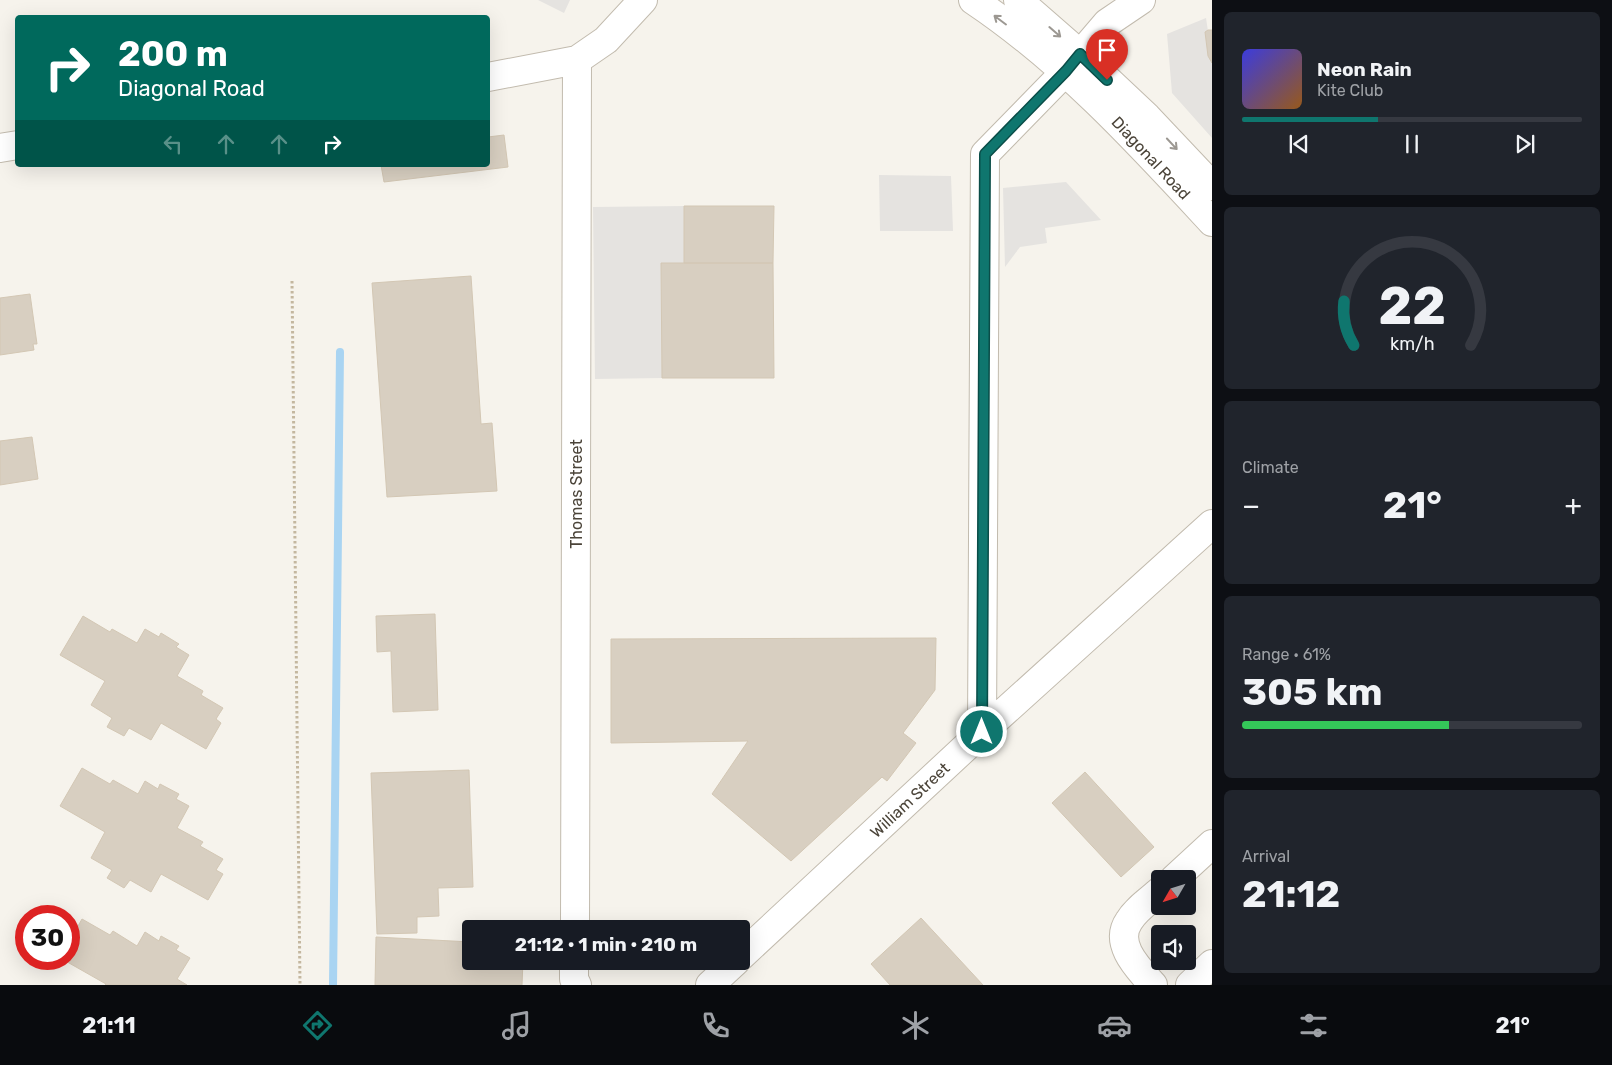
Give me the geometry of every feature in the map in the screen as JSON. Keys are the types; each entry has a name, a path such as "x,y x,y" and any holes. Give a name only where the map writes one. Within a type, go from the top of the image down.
{"street":[{"path":"490,77 577,60 606,40 643,0"},
{"name":"Diagonal Road","path":"973,0 1028,40 1073,63 1147,117 1212,186"},
{"name":"Diagonal Road","path":"1018,0 1073,63 1115,118 1212,222"},
{"path":"982,732 985,154 1073,63 1106,23 1141,0"},
{"name":"Thomas Street","path":"574,920 577,60"},
{"path":"0,148 15,146"},
{"name":"William Street","path":"750,948 982,732 1212,524"},
{"path":"1184,870 1212,844"},
{"path":"1151,900 1129,921 1125,932 1127,950 1133,962 1153,985"},
{"path":"1190,985 1212,964"},
{"path":"574,970 574,979 578,985"},
{"path":"710,985 726,970"}],"path":[{"path":"292,281 300,985"}],"shaded area":[{"path":"538,0 570,0 564,13"},
{"path":"1206,18 1212,58 1212,138 1172,93 1167,34"},
{"path":"879,175 951,176 953,231 880,231"},
{"path":"1066,182 1101,220 1045,228 1047,243 1020,247 1005,267 1003,188"},
{"path":"684,206 684,263 661,264 662,378 595,379 593,207"}],"building":[{"path":"1212,30 1212,63 1208,56 1205,32"},
{"path":"504,135 508,167 384,182 381,167 490,167 490,137"},
{"path":"684,206 774,206 773,263 684,263"},
{"path":"661,263 773,263 774,378 662,378"},
{"path":"471,276 481,424 492,423 497,491 387,497 372,283"},
{"path":"30,294 37,344 33,344 34,350 0,355 0,298"},
{"path":"32,437 38,479 0,485 0,441"},
{"path":"435,614 438,710 393,712 391,651 377,652 376,616"},
{"path":"83,616 110,632 112,629 137,643 145,629 159,637 161,633 179,644 176,647 189,655 177,676 203,691 201,695 223,708 216,719 221,723 206,749 161,723 151,740 129,728 124,736 107,727 112,718 91,705 105,681 60,655"},
{"path":"936,638 935,690 903,733 916,743 887,781 882,777 791,861 712,794 748,741 611,743 611,639"},
{"path":"82,768 110,784 113,780 138,794 145,781 158,789 160,784 179,794 176,799 189,806 177,828 203,842 200,846 223,859 216,870 223,874 208,900 161,874 151,892 130,880 124,888 107,878 112,870 91,858 105,832 60,806"},
{"path":"469,770 473,887 438,888 439,916 417,917 417,933 377,934 371,773"},
{"path":"1085,772 1154,847 1121,877 1052,803"},
{"path":"921,918 983,985 890,985 871,964"},
{"path":"82,919 110,935 113,931 137,946 145,932 159,941 161,936 179,946 176,950 190,958 177,979 187,985 105,985 80,969 80,923"},
{"path":"376,937 462,942 462,970 523,970 522,985 375,985"}],"waterway":[{"path":"333,985 340,352"}],"route":[{"path":"982,732 985,154 1066,71 1080,54 1107,80"}]}
